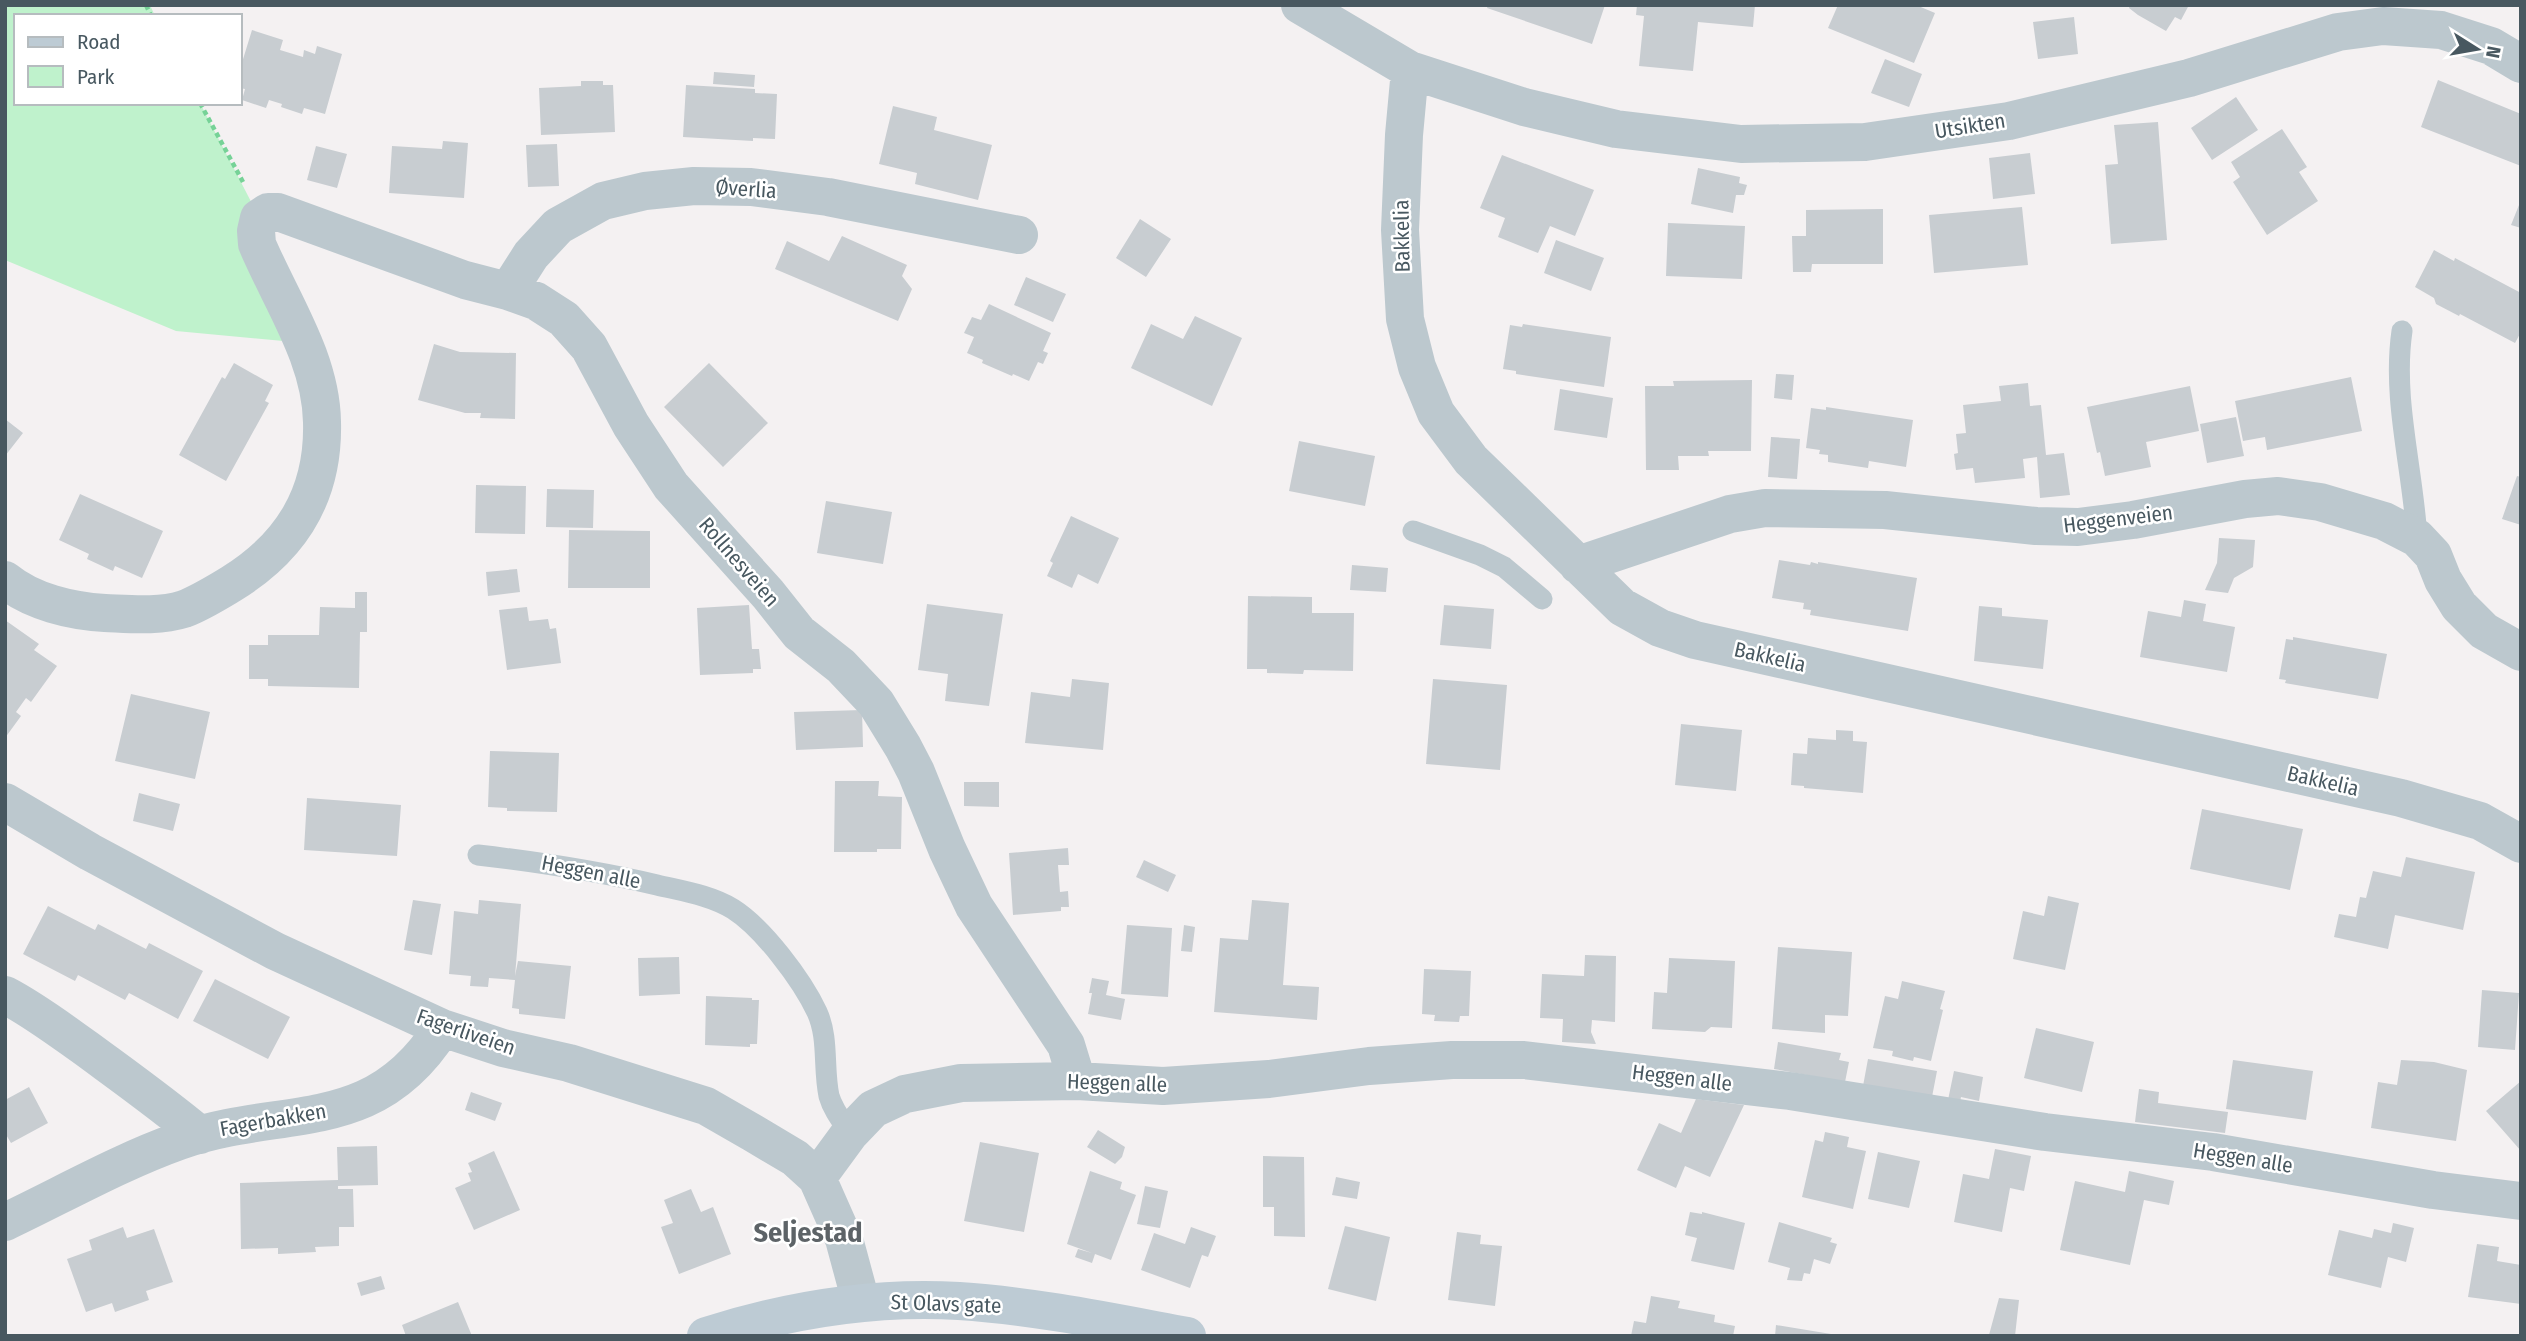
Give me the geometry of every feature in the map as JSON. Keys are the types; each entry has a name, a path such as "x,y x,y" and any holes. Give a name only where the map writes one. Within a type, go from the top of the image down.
{"street":[{"path":"1300,5 1410,70"},
{"name":"Utsikten","path":"1410,70 1524,107 1616,129 1741,144 1865,142 2009,121 2189,78 2338,32 2383,26 2441,30 2491,46 2521,64"},
{"name":"Bakkelia","path":"1410,70 1400,230 1405,319 1417,367 1436,413 1471,460 1622,607 1660,628 1695,639 2402,798 2480,821 2521,844"},
{"name":"Øverlia","path":"508,291 531,255 558,226 603,201 645,191 694,186 751,187 828,197 1019,236"},
{"name":"Rollnesveien","path":"259,218 268,212 278,212 465,280 536,301 564,319 589,347 631,425 671,486 768,594 799,633 841,666 876,703 916,772 947,849 975,906 1066,1045 1077,1081"},
{"path":"5,580 43,601 86,612 142,615 183,609 220,591 257,568 287,537 307,504 319,463 322,422 318,386 302,338 257,244 259,218"},
{"name":"Heggenveien","path":"1578,565 1730,514 1765,508 1885,510 2036,526 2078,527 2278,496 2320,502 2384,521 2417,538 2433,555 2442,580 2459,606 2484,631 2521,652"},
{"name":"Fagerliveien","path":"5,802 90,852 275,951 442,1028 503,1048 582,1066 706,1106 795,1158 817,1178 844,1239 861,1303"},
{"name":"Fagerbakken","path":"5,995 74,1040 164,1105 200,1135"},
{"name":"Fagerbakken","path":"5,1223 177,1142 222,1127 316,1115 369,1098 383,1091 410,1070 428,1051 442,1028"},
{"name":"Heggen alle","path":"817,1178 850,1133 873,1109 905,1094 961,1083 1077,1081 1163,1086 1269,1079 1369,1066 1452,1060 1524,1060 1790,1091 2033,1130 2213,1152 2433,1190 2521,1201"},
{"name":"St Olavs gate","path":"706,1336 799,1312 861,1303 957,1301 1058,1312 1187,1336"}],"lane":[{"path":"2402,331 2398,358 2417,538"},
{"path":"1413,531 1480,555 1504,568 1542,599"},
{"name":"Heggen alle","path":"478,855 543,862 611,875 699,895 735,910 788,965 819,1015 824,1034 830,1096 835,1111 850,1133"}],"path":[{"path":"201,105 239,171 259,218"}],"green space":[{"path":"5,5 150,5 154,14 14,14 14,105 201,105 258,215 294,342 176,331 5,260"}],"building":[{"path":"1488,5 1605,5 1592,44 1487,8"},
{"path":"1637,5 1755,5 1753,27 1698,22 1693,71 1639,66 1644,16 1636,15"},
{"path":"1838,5 1916,5 1935,13 1914,63 1828,28"},
{"path":"2130,5 2189,5 2181,20 2175,17 2166,31 2138,15 2129,8"},
{"path":"2074,17 2078,54 2038,59 2033,22"},
{"path":"252,30 283,40 280,50 303,57 304,50 315,54 317,46 342,54 325,114 304,108 302,114 269,100 266,108 242,100 245,89 242,88 242,62"},
{"path":"1885,59 1922,74 1909,107 1871,93"},
{"path":"714,72 755,75 754,87 713,84"},
{"path":"2438,80 2521,114 2521,166 2421,127"},
{"path":"581,81 603,81 603,85 613,85 615,132 541,135 539,88 581,86"},
{"path":"686,85 755,89 755,93 777,94 775,139 753,138 753,141 683,137"},
{"path":"2236,97 2258,130 2212,160 2191,128"},
{"path":"893,106 937,117 934,130 992,145 978,200 915,184 917,173 879,164"},
{"path":"2158,122 2167,240 2111,244 2105,165 2118,164 2114,125"},
{"path":"2282,129 2307,167 2299,172 2318,201 2267,235 2233,182 2240,177 2231,162"},
{"path":"443,141 468,143 464,198 389,193 392,146 442,149"},
{"path":"557,144 559,186 528,187 526,145"},
{"path":"316,146 347,154 337,188 307,180"},
{"path":"2030,153 2035,194 1993,199 1989,158"},
{"path":"1502,155 1594,190 1575,236 1550,226 1538,253 1498,237 1505,218 1480,208"},
{"path":"1698,168 1740,177 1739,183 1747,185 1744,195 1736,195 1733,213 1691,204"},
{"path":"2521,200 2521,228 2511,225"},
{"path":"2022,207 2028,265 1934,273 1929,215"},
{"path":"1883,209 1883,264 1812,264 1811,272 1793,272 1792,236 1806,236 1806,210"},
{"path":"1140,219 1171,239 1146,277 1116,258"},
{"path":"1668,223 1745,226 1742,279 1666,276"},
{"path":"842,236 907,265 902,276 912,289 898,321 775,269 787,241 829,261"},
{"path":"1556,240 1604,258 1591,291 1544,273"},
{"path":"2434,250 2454,261 2455,258 2521,293 2521,332 2515,343 2436,304 2434,298 2415,287"},
{"path":"1026,277 1066,294 1053,322 1014,305"},
{"path":"989,304 1051,333 1043,351 1048,353 1043,364 1038,362 1029,381 982,363 983,360 967,353 974,337 964,333 972,317 981,320"},
{"path":"1195,316 1242,338 1212,406 1131,368 1151,324 1183,339"},
{"path":"1523,324 1611,337 1604,387 1516,374 1516,371 1503,369 1510,325 1522,327"},
{"path":"434,344 460,352 516,353 515,419 480,418 481,413 465,413 418,400"},
{"path":"234,363 273,385 265,401 269,403 226,481 179,455 222,377 225,379"},
{"path":"709,363 768,423 723,467 664,407"},
{"path":"1776,374 1794,375 1792,400 1774,398"},
{"path":"2351,377 2362,431 2267,450 2265,437 2243,441 2235,401"},
{"path":"1752,380 1751,451 1708,451 1709,456 1678,456 1679,470 1646,470 1645,386 1674,386 1673,381"},
{"path":"2028,383 2030,406 2041,405 2046,455 2064,453 2070,495 2040,498 2037,457 2023,459 2025,478 1975,483 1973,468 1956,470 1956,434 1966,433 1963,405 2001,401 1999,386"},
{"path":"2190,386 2199,431 2146,442 2151,467 2105,476 2087,407"},
{"path":"1560,389 1613,398 1607,438 1554,430"},
{"path":"1826,407 1913,420 1906,467 1869,461 1868,468 1828,462 1828,455 1819,454 1820,450 1806,448 1811,408 1826,410"},
{"path":"2236,417 2244,456 2207,463 2200,424"},
{"path":"5,419 23,433 5,456"},
{"path":"1771,437 1800,439 1797,479 1768,477"},
{"path":"1299,441 1375,456 1365,506 1289,491"},
{"path":"2517,476 2521,477 2521,525 2502,519"},
{"path":"476,485 526,486 525,534 475,533"},
{"path":"547,489 594,490 593,528 546,527"},
{"path":"80,494 163,531 142,578 115,566 113,571 87,559 89,554 59,540"},
{"path":"826,501 892,512 883,564 817,553"},
{"path":"1071,516 1119,538 1098,584 1078,574 1072,588 1047,576 1053,563 1050,561"},
{"path":"569,530 650,531 650,588 568,588"},
{"path":"2219,538 2255,540 2253,567 2234,578 2228,593 2205,590 2217,563"},
{"path":"1779,560 1810,565 1811,562 1818,562 1917,578 1908,631 1810,615 1811,610 1803,609 1804,603 1772,598"},
{"path":"1352,565 1388,568 1386,592 1350,590"},
{"path":"517,569 520,592 488,596 486,572"},
{"path":"355,592 367,592 367,632 360,632 359,688 268,686 268,679 249,679 249,645 268,645 268,635 319,635 320,607 355,608"},
{"path":"1248,596 1312,597 1312,613 1354,613 1353,671 1304,670 1303,674 1267,673 1267,669 1247,669"},
{"path":"2184,600 2206,604 2203,621 2235,627 2227,672 2140,657 2148,611 2181,617"},
{"path":"927,604 1003,614 989,706 945,701 948,674 918,670"},
{"path":"749,605 752,649 759,649 761,669 753,669 753,673 700,675 697,608"},
{"path":"1444,605 1494,609 1491,649 1440,645"},
{"path":"1979,606 2002,608 2002,616 2048,620 2043,669 1974,661"},
{"path":"527,607 529,621 548,619 550,629 556,628 561,663 507,670 499,610"},
{"path":"5,620 39,644 34,650 57,666 31,702 26,698 16,712 21,716 5,738"},
{"path":"2293,637 2387,654 2378,699 2285,683 2286,680 2279,679 2286,639 2293,640"},
{"path":"1072,679 1109,683 1103,750 1025,743 1031,692 1070,697"},
{"path":"1433,679 1507,685 1500,770 1426,764"},
{"path":"131,694 210,712 195,779 115,761"},
{"path":"862,710 863,747 796,750 794,712"},
{"path":"1681,724 1742,730 1736,791 1675,785"},
{"path":"1836,730 1853,731 1853,741 1867,742 1863,793 1791,785 1793,753 1807,754 1808,738 1836,740"},
{"path":"490,751 559,753 557,812 507,811 507,808 488,807"},
{"path":"835,781 879,781 878,796 902,797 901,849 834,852"},
{"path":"964,782 999,782 999,807 964,806"},
{"path":"139,793 180,804 173,831 133,821"},
{"path":"307,798 401,805 397,856 304,850"},
{"path":"2202,809 2303,829 2290,890 2190,869"},
{"path":"1068,848 1069,865 1058,865 1060,892 1068,891 1069,907 1061,907 1061,911 1013,915 1009,853"},
{"path":"2406,857 2475,872 2463,930 2395,915 2388,949 2334,937 2339,914 2356,917 2360,897 2366,898 2373,871 2401,877"},
{"path":"1144,860 1176,875 1168,892 1136,877"},
{"path":"2048,896 2079,903 2065,970 2013,959 2023,911 2044,916"},
{"path":"413,900 441,904 432,955 404,950"},
{"path":"479,900 521,904 515,976 518,961 571,966 565,1019 519,1014 519,1009 512,1008 515,980 489,978 488,987 470,986 471,976 449,974 454,911 478,914"},
{"path":"1252,900 1289,903 1283,985 1319,987 1317,1020 1214,1012 1220,938 1248,940"},
{"path":"48,906 95,930 98,924 146,949 149,943 203,971 178,1019 129,993 125,1000 78,975 75,981 23,954"},
{"path":"1127,925 1172,928 1168,997 1121,994"},
{"path":"1184,925 1195,927 1192,952 1181,951"},
{"path":"1778,947 1852,952 1848,1016 1825,1015 1825,1033 1772,1029"},
{"path":"1585,955 1616,956 1615,1022 1592,1020 1591,1032 1596,1044 1562,1042 1563,1019 1540,1018 1542,974 1584,976"},
{"path":"679,957 680,994 639,996 638,958"},
{"path":"1669,958 1735,961 1732,1028 1711,1027 1705,1032 1652,1029 1654,992 1667,993"},
{"path":"1424,969 1471,971 1469,1016 1460,1016 1459,1022 1434,1021 1435,1015 1422,1014"},
{"path":"1092,978 1109,981 1106,995 1125,999 1121,1020 1088,1014"},
{"path":"215,979 290,1017 268,1059 193,1021"},
{"path":"1902,981 1945,991 1931,1061 1914,1057 1913,1061 1892,1056 1893,1051 1873,1048 1885,996 1898,999"},
{"path":"2482,990 2519,993 2515,1050 2478,1047"},
{"path":"706,996 759,1000 757,1044 750,1044 750,1047 705,1045"},
{"path":"2036,1028 2094,1042 2082,1092 2024,1078"},
{"path":"1778,1042 1841,1053 1839,1060 1849,1062 1845,1082 1774,1069"},
{"path":"1868,1059 1937,1071 1932,1097 1863,1086"},
{"path":"2233,1060 2313,1071 2306,1120 2226,1109"},
{"path":"2401,1060 2434,1062 2467,1070 2456,1141 2371,1128 2378,1082 2397,1085"},
{"path":"1954,1071 1983,1077 1979,1101 1961,1097 1960,1102 1948,1100"},
{"path":"2521,1081 2521,1151 2486,1111"},
{"path":"29,1087 48,1123 11,1143 5,1133 5,1100"},
{"path":"2139,1089 2159,1092 2158,1103 2228,1112 2225,1133 2135,1122"},
{"path":"471,1092 502,1103 495,1121 465,1110"},
{"path":"1696,1099 1744,1105 1710,1177 1685,1166 1676,1188 1637,1170 1659,1123 1681,1133"},
{"path":"1098,1130 1125,1147 1122,1157 1115,1164 1087,1147"},
{"path":"1825,1132 1849,1137 1847,1147 1866,1151 1853,1209 1802,1197 1815,1140 1823,1142"},
{"path":"980,1142 1039,1153 1024,1232 964,1221"},
{"path":"377,1146 378,1185 338,1186 338,1189 353,1189 354,1227 339,1227 339,1246 315,1247 316,1252 278,1254 278,1248 241,1249 240,1183 338,1180 337,1147"},
{"path":"1995,1149 2031,1156 2024,1191 2010,1188 2002,1232 1954,1222 1963,1174 1989,1179"},
{"path":"494,1151 520,1210 474,1230 455,1188 471,1181 468,1173 472,1172 468,1163"},
{"path":"1878,1152 1920,1161 1909,1208 1868,1199"},
{"path":"1263,1156 1304,1157 1305,1237 1274,1236 1274,1207 1263,1207"},
{"path":"1090,1171 1122,1182 1120,1189 1136,1195 1111,1260 1095,1254 1092,1263 1075,1257 1078,1249 1092,1253 1067,1244"},
{"path":"2129,1171 2174,1181 2169,1205 2144,1200 2130,1265 2060,1250 2075,1181 2125,1192"},
{"path":"1336,1177 1360,1182 1357,1199 1332,1195"},
{"path":"1145,1186 1168,1191 1160,1228 1137,1224"},
{"path":"691,1189 701,1212 713,1207 731,1254 679,1274 661,1227 673,1223 664,1200"},
{"path":"1690,1212 1702,1212 1745,1223 1734,1270 1691,1261 1697,1238 1685,1235"},
{"path":"1779,1222 1832,1238 1830,1242 1837,1244 1830,1264 1814,1259 1810,1274 1804,1273 1802,1281 1787,1280 1790,1268 1768,1262"},
{"path":"2393,1223 2414,1228 2406,1262 2388,1257 2381,1288 2328,1275 2339,1230 2372,1238 2374,1229 2391,1233"},
{"path":"1345,1226 1390,1237 1376,1301 1328,1289"},
{"path":"123,1227 127,1238 154,1229 173,1282 146,1291 149,1300 115,1312 112,1303 86,1312 67,1259 92,1250 89,1240"},
{"path":"1191,1227 1216,1236 1208,1257 1202,1255 1190,1288 1141,1270 1154,1233 1185,1244"},
{"path":"1457,1232 1481,1235 1480,1244 1502,1246 1495,1306 1448,1300"},
{"path":"2477,1244 2499,1247 2497,1261 2521,1265 2521,1304 2468,1297"},
{"path":"381,1276 385,1289 361,1296 357,1283"},
{"path":"1651,1296 1680,1301 1678,1308 1715,1315 1714,1322 1735,1326 1733,1336 1631,1336 1634,1321 1646,1323"},
{"path":"1999,1298 2019,1300 2015,1336 1989,1335"},
{"path":"458,1302 472,1336 406,1336 402,1325"},
{"path":"1776,1325 1831,1334 1831,1336 1775,1336"}],"district":[{"name":"Seljestad","path":"808,1232"}]}
